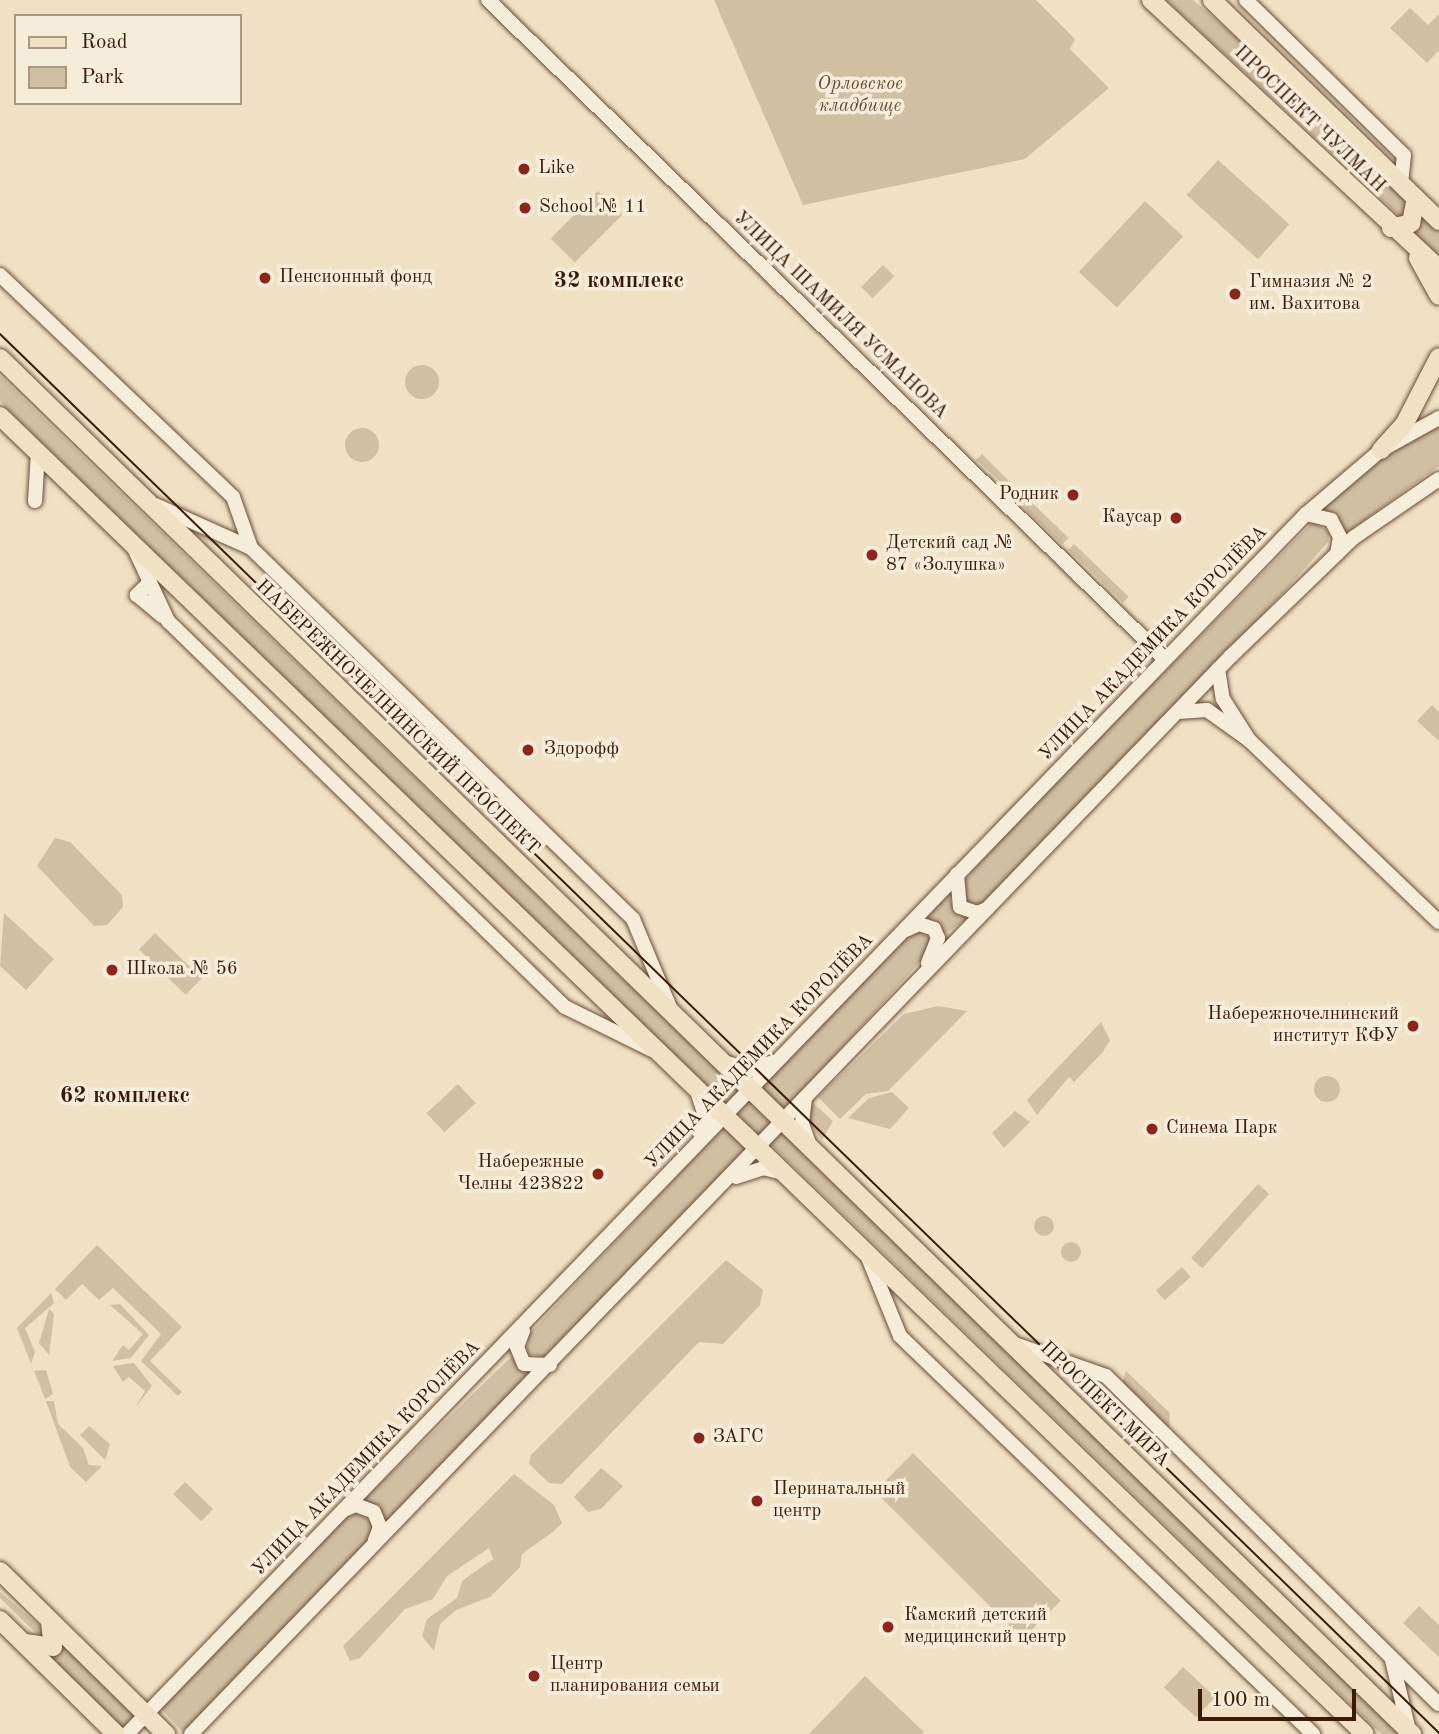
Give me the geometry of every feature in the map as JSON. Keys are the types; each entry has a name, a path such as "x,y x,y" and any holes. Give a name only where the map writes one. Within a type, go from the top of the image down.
{"main road":[{"name":"ПРОСПЕКТ ЧУЛМАН","path":"1151,0 1411,247 1439,269"},
{"name":"ПРОСПЕКТ ЧУЛМАН","path":"1212,0 1439,221"},
{"path":"1391,228 1411,223 1416,198"},
{"path":"1411,247 1439,296"},
{"path":"1381,450 1405,423 1439,357"},
{"name":"НАБЕРЕЖНОЧЕЛНИНСКИЙ ПРОСПЕКТ","path":"0,358 767,1106"},
{"path":"0,416 664,1056 863,1244 1365,1734"},
{"name":"ПРОСПЕКТ МИРА","path":"767,1106 1411,1733"},
{"path":"0,1571 166,1734"},
{"path":"0,1619 116,1734"},
{"path":"25,1643 53,1647 49,1619"}],"street":[{"name":"УЛИЦА ШАМИЛЯ УСМАНОВА","path":"488,0 1165,659"},
{"path":"1246,0 1404,155 1401,182"},
{"path":"0,275 233,497 251,548"},
{"name":"УЛИЦА АКАДЕМИКА КОРОЛЁВА","path":"127,1734 1306,514 1381,450 1439,418"},
{"path":"34,501 38,452"},
{"path":"191,1734 731,1179 805,1097 1218,669 1337,554 1439,479"},
{"path":"143,500 251,548 633,919 674,1018"},
{"path":"1306,514 1331,520 1339,537 1337,554"},
{"path":"132,543 148,584 168,621 565,1007 664,1056"},
{"path":"1218,669 1223,699 1249,740"},
{"path":"1178,712 1207,710 1249,740 1439,922"},
{"path":"958,872 960,908 977,914 987,909"},
{"path":"899,934 919,924 938,938 916,981"},
{"path":"718,1057 749,1070 778,1060"},
{"path":"694,1083 706,1118 697,1145"},
{"path":"805,1097 802,1124 812,1151"},
{"path":"731,1179 763,1168 789,1175"},
{"path":"863,1244 900,1336 1313,1734"},
{"path":"524,1326 520,1358 533,1368 550,1365"},
{"path":"1010,1342 1106,1376 1439,1704"},
{"path":"344,1510 356,1505 374,1512 380,1527 373,1545"},
{"path":"1392,1658 1411,1733"}],"green space":[{"name":"Орловское кладбище","path":"714,0 1036,0 1075,39 1070,49 1109,88 1025,159 803,205"},
{"path":"1166,0 1193,0 1264,61 1410,202 1403,219"},
{"path":"1410,8 1428,25 1439,14 1439,50 1427,63 1390,28"},
{"path":"1218,160 1289,224 1258,259 1187,195"},
{"path":"598,191 622,215 575,262 551,238"},
{"path":"1145,201 1183,236 1117,307 1079,272"},
{"path":"1425,218 1439,226 1439,256 1410,230"},
{"path":"883,265 894,276 872,298 861,287"},
{"path":"422,365 434,370 439,382 434,394 422,399 410,394 405,382 410,370"},
{"path":"0,376 740,1092 727,1105 7,409 0,401"},
{"path":"1439,423 1439,466 1344,535 1338,517 1319,508 1354,474"},
{"path":"362,428 374,433 379,445 374,457 362,462 350,457 345,445 350,433"},
{"path":"982,454 1018,490 1014,494 976,460"},
{"path":"1024,495 1069,538 1062,545 1018,501"},
{"path":"1314,521 1329,532 1328,542 1283,593 981,906 966,904 961,885 995,843"},
{"path":"1074,544 1129,597 1123,603 1068,550"},
{"path":"1432,705 1439,712 1439,741 1417,721"},
{"path":"55,838 70,842 122,895 123,907 107,925 94,926 37,866"},
{"path":"946,892 956,910 970,917 943,935 925,916"},
{"path":"4,913 54,959 26,990 0,966"},
{"path":"921,931 930,940 929,952 785,1110 761,1088 908,934"},
{"path":"155,933 202,978 186,995 139,950"},
{"path":"938,1006 967,1011 888,1091 866,1094 840,1119 818,1097 904,1014"},
{"path":"1101,1022 1110,1040 1102,1053 1074,1082 1069,1077 1037,1115 1027,1100"},
{"path":"1327,1076 1336,1080 1340,1089 1336,1098 1327,1102 1318,1098 1314,1089 1318,1080"},
{"path":"458,1084 476,1103 444,1132 427,1113"},
{"path":"892,1092 909,1108 890,1129 848,1118 869,1098"},
{"path":"749,1101 771,1123 759,1135 737,1113"},
{"path":"812,1102 833,1121 822,1140 808,1122"},
{"path":"1015,1111 1030,1122 1004,1148 992,1133"},
{"path":"725,1125 749,1148 544,1357 527,1354 528,1335"},
{"path":"781,1132 1403,1733 1381,1734 770,1144"},
{"path":"1258,1184 1269,1194 1202,1268 1191,1258"},
{"path":"1044,1216 1051,1219 1054,1226 1051,1233 1044,1236 1037,1233 1034,1226 1037,1219"},
{"path":"1071,1242 1078,1245 1081,1252 1078,1259 1071,1262 1064,1259 1061,1252 1064,1245"},
{"path":"97,1245 182,1327 150,1361 182,1392 178,1396 141,1361 161,1334 113,1288 99,1300 82,1284 66,1300 55,1289"},
{"path":"726,1260 763,1290 760,1305 723,1344 699,1342 562,1484 549,1483 529,1464 531,1455"},
{"path":"1182,1267 1191,1277 1165,1300 1156,1290"},
{"path":"51,1293 54,1303 25,1328 35,1352 31,1364 17,1328"},
{"path":"120,1304 149,1335 131,1358 112,1361 123,1345 129,1350 143,1334 110,1305"},
{"path":"49,1309 54,1314 49,1355 39,1343"},
{"path":"512,1356 531,1375 385,1524 377,1506 363,1500"},
{"path":"134,1363 152,1386 135,1408 145,1391 129,1377 123,1382 113,1366"},
{"path":"46,1370 53,1394 45,1399 34,1371"},
{"path":"1126,1371 1170,1413 1169,1431 1122,1384"},
{"path":"46,1401 54,1401 58,1424 83,1448 89,1465 102,1466 86,1482 70,1467"},
{"path":"89,1426 110,1444 105,1460 80,1435"},
{"path":"913,1453 1061,1601 1023,1639 875,1491"},
{"path":"601,1468 623,1486 601,1509 588,1512 574,1497"},
{"path":"514,1474 554,1505 562,1523 522,1554 520,1567 490,1597 456,1610 440,1624 434,1651 422,1636 427,1619 457,1598 462,1581 493,1559 489,1548 447,1576 433,1599 405,1609 360,1658 350,1661 343,1646"},
{"path":"185,1482 213,1509 201,1521 173,1494"},
{"path":"358,1512 373,1524 371,1539 183,1732 159,1707 347,1514"},
{"path":"0,1592 47,1632 42,1639 0,1598"},
{"path":"1419,1606 1439,1625 1439,1657 1403,1623"},
{"path":"60,1641 136,1715 123,1728 47,1655"},
{"path":"1183,1667 1215,1697 1196,1717 1164,1687"},
{"path":"865,1676 924,1732 809,1734"}],"tram line":[{"path":"0,334 1439,1733"}],"place":[{"name":"Like","path":"524,169"},
{"name":"School № 11","path":"525,208"},
{"name":"Пенсионный фонд","path":"265,278"},
{"name":"Гимназия № 2 им. Вахитова","path":"1235,294"},
{"name":"Родник","path":"1073,495"},
{"name":"Каусар","path":"1176,518"},
{"name":"Детский сад № 87 «Золушка»","path":"872,555"},
{"name":"Здорофф","path":"528,750"},
{"name":"Школа № 56","path":"112,970"},
{"name":"Набережночелнинский институт КФУ","path":"1413,1026"},
{"name":"Синема Парк","path":"1152,1129"},
{"name":"Набережные Челны 423822","path":"598,1174"},
{"name":"ЗАГС","path":"699,1438"},
{"name":"Перинатальный центр","path":"757,1501"},
{"name":"Камский детский медицинский центр","path":"888,1627"},
{"name":"Центр планирования семьи","path":"534,1676"}],"district":[{"name":"32 комплекс","path":"619,281"},
{"name":"62 комплекс","path":"125,1096"}]}
